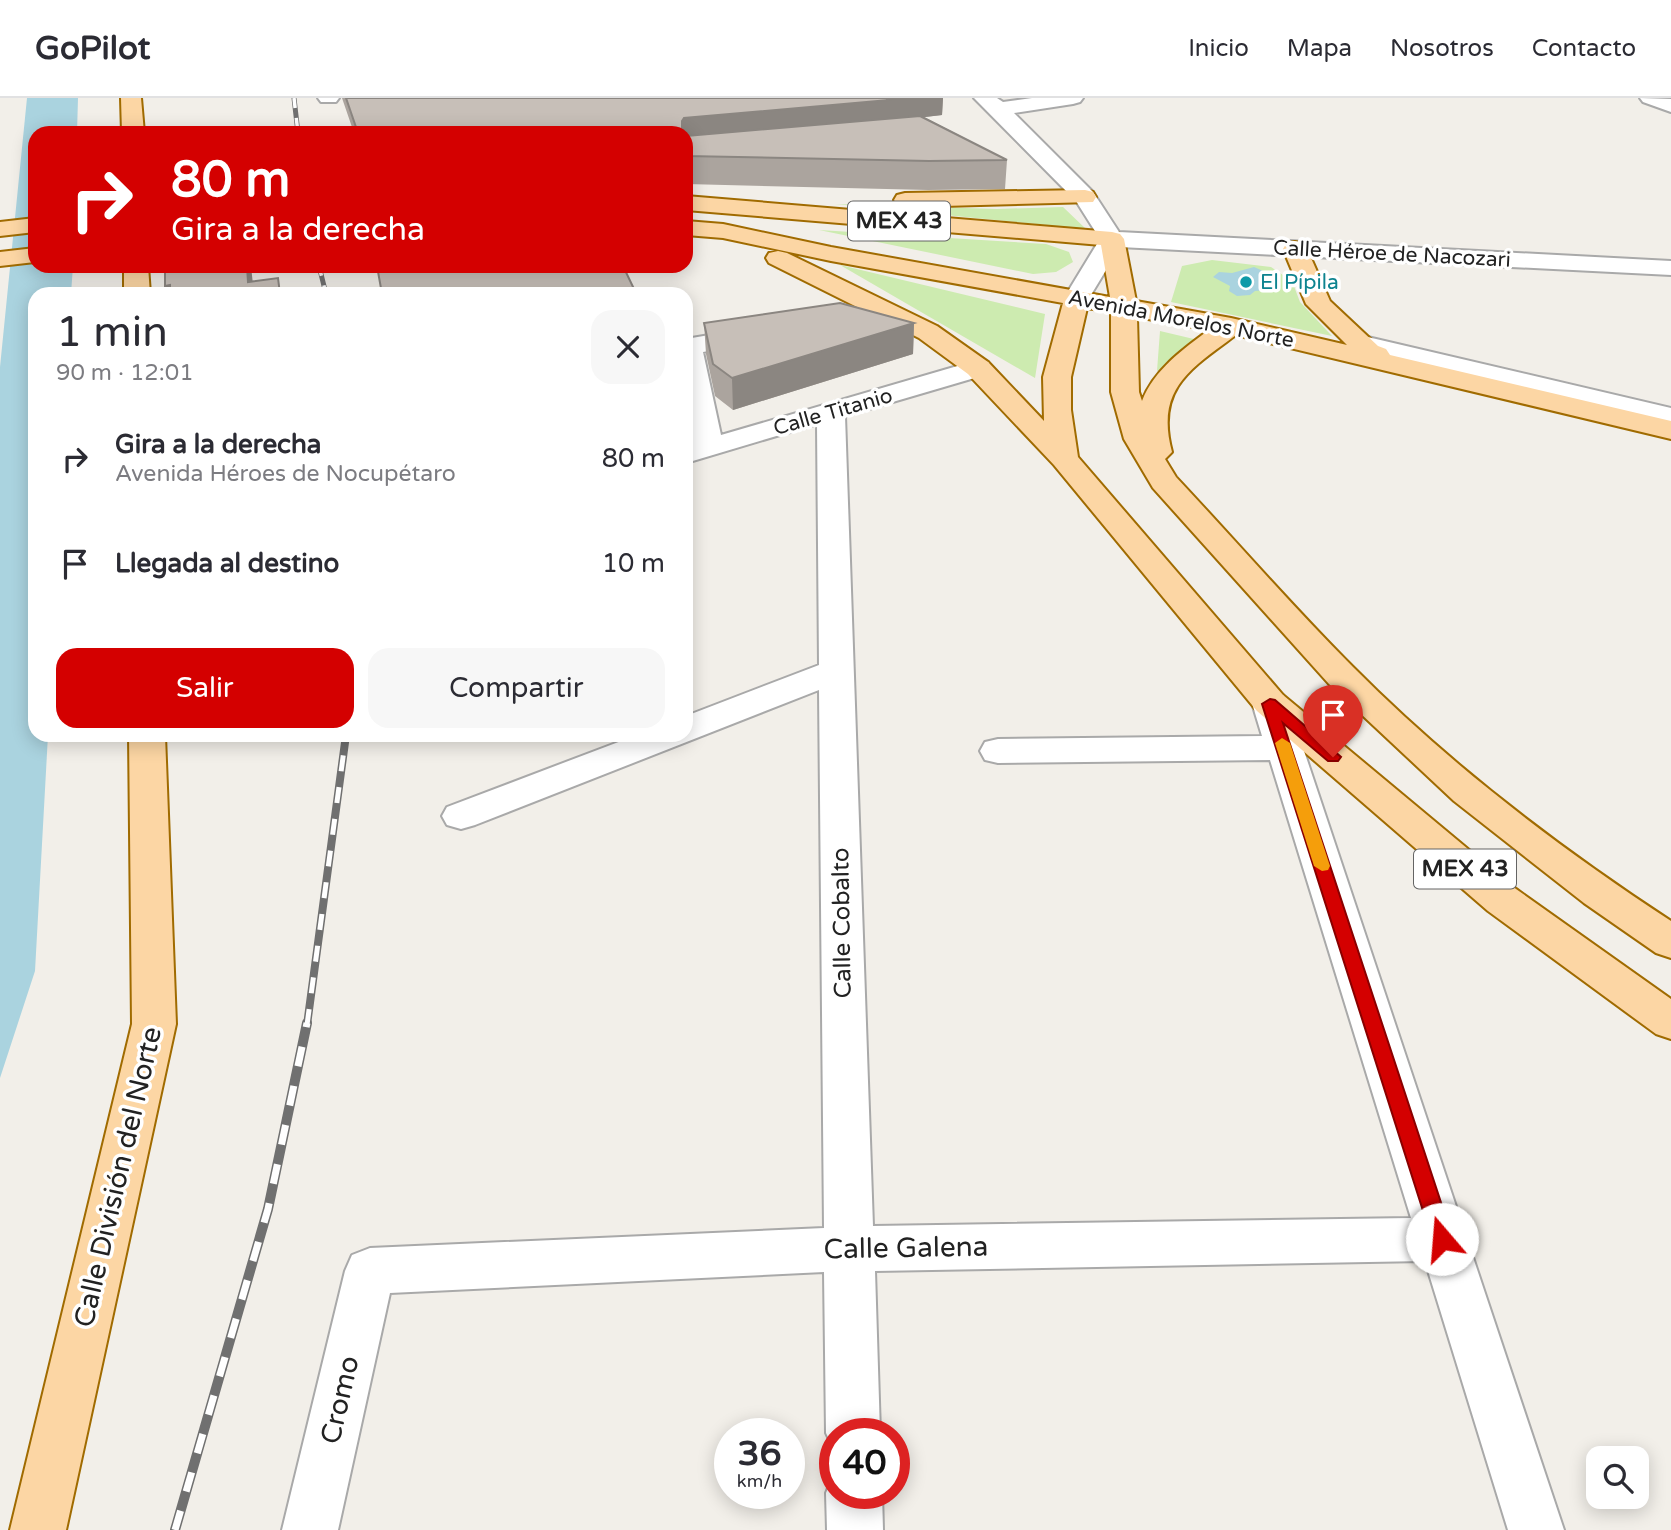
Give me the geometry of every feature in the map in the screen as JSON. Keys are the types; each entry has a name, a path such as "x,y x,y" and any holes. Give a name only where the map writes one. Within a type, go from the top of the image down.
{"main road":[{"path":"131,98 133,126"},
{"path":"693,202 766,197 905,200 1085,197"},
{"name":"MEX 43","path":"693,203 1112,239 1124,306 1125,392 1138,439 1164,482 1341,676 1467,792 1598,893 1671,942"},
{"path":"2,229 28,226"},
{"name":"Avenida Morelos Norte","path":"693,229 723,231 831,254 1231,326 1671,430"},
{"path":"723,231 928,332 978,368 1064,459"},
{"path":"1296,249 1319,304 1368,352 1409,367"},
{"path":"3,259 28,257"},
{"path":"1064,459 1057,410 1057,377 1077,298"},
{"path":"1164,482 1151,423 1156,399 1172,373 1231,326"},
{"name":"MEX 43","path":"1064,459 1270,704 1502,900 1671,1022"},
{"name":"Calle División del Norte","path":"38,1530 154,1024 147,742"}],"street":[{"path":"992,103 1073,98"},
{"path":"1650,98 1671,106"},
{"path":"992,103 1085,197 1112,239 1077,298"},
{"name":"Calle Héroe de Nacozari","path":"1112,239 1671,268"},
{"path":"851,321 892,314"},
{"path":"693,345 783,331"},
{"path":"1359,342 1671,417"},
{"name":"Calle Titanio","path":"697,451 978,368"},
{"path":"693,404 697,451"},
{"name":"Calle Cobalto","path":"831,413 853,1418"},
{"path":"693,726 837,671"},
{"path":"1270,704 1536,1530"},
{"path":"461,817 654,742"},
{"path":"998,751 1284,748"},
{"name":"Calle Galena","path":"370,1271 849,1249 1442,1239"},
{"name":"Cromo","path":"310,1530 370,1271"},
{"path":"855,1509 855,1530"}],"green space":[{"path":"835,204 997,209 1063,207 1086,229"},
{"path":"819,230 1046,244 1069,252 1073,262 1056,272 1033,274"},
{"path":"1212,260 1271,267 1292,281 1300,302 1332,336 1171,302 1182,266"},
{"path":"840,265 1045,314 1035,378"},
{"path":"1160,331 1198,340 1157,371"}],"water":[{"path":"27,98 78,98 77,126 28,126 28,273 72,273 72,287 28,287 28,742 48,742 35,971 0,1078 0,367"},
{"path":"1254,267 1263,271 1262,276 1269,277 1267,280 1279,284 1279,289 1237,296 1229,291 1230,286 1213,277 1219,272 1232,273"}],"building":[{"path":"346,98 889,100 684,118 682,126 356,126"},
{"path":"920,116 1007,160 693,156 693,135"},
{"path":"165,273 247,273 248,282 278,278 279,287 170,285 165,286"},
{"path":"378,273 626,273 633,287 381,287"},
{"path":"840,303 914,323 732,378 713,364 704,323"}],"railway":[{"path":"294,98 297,126"},
{"path":"321,273 324,287"},
{"path":"307,1025 345,742"},
{"path":"175,1530 268,1209 307,1023"}],"slow traffic":[{"path":"1282,743 1322,866"}],"place":[{"name":"El Pípila","path":"1246,282"}],"route":[{"path":"1333,757 1270,704 1442,1239"}]}
